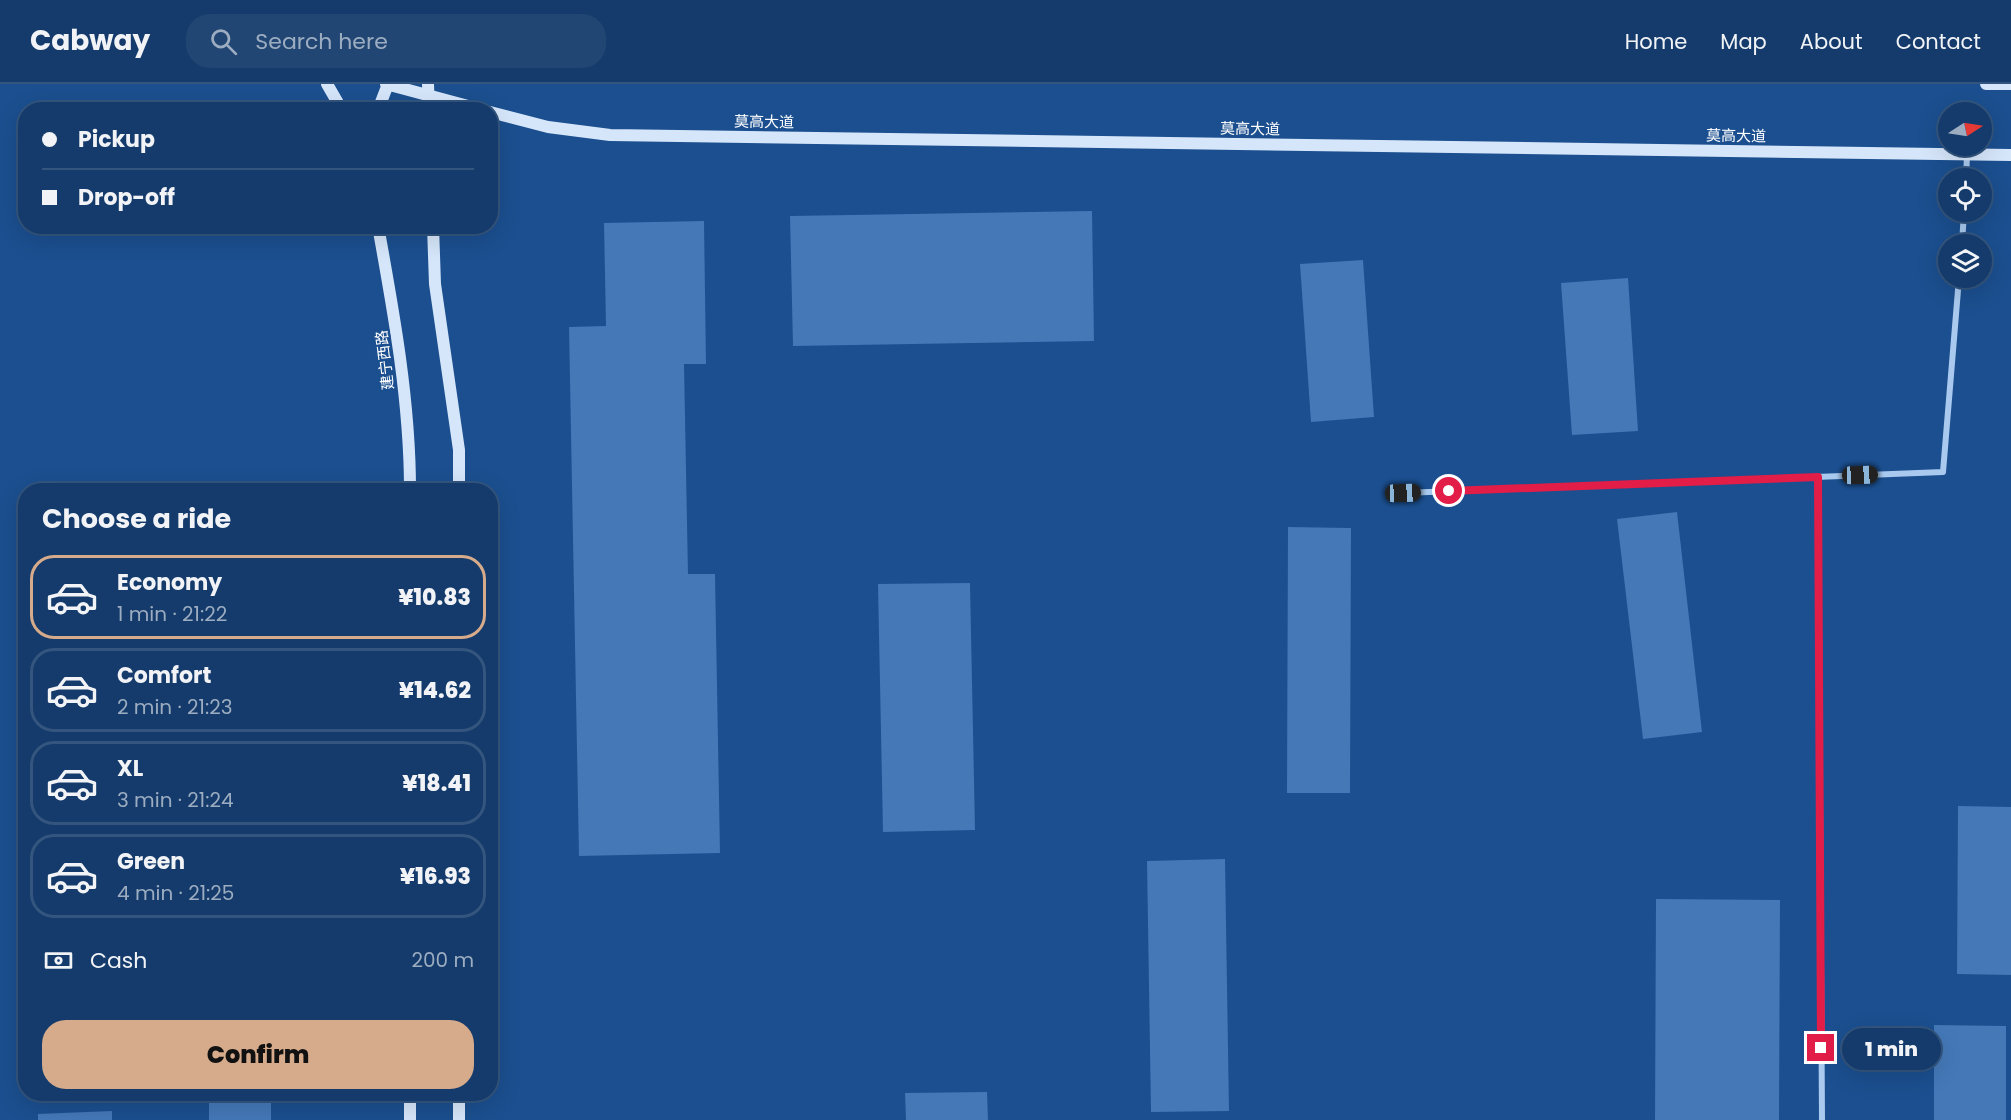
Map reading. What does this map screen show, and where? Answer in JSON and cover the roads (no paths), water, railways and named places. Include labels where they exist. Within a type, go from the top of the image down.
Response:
[{"type":"main road","points":[[327,84],[337,102]]},
{"type":"main road","points":[[381,102],[387,84],[428,89],[462,102]]},
{"type":"main road","points":[[1986,84],[2011,84]]},
{"type":"main road","name":"莫高大道","points":[[498,114],[548,128],[610,135],[1938,155]]},
{"type":"main road","name":"莫高大道","points":[[1992,155],[2011,155]]},
{"type":"main road","name":"建宁西路","points":[[379,234],[396,328],[410,449],[410,483]]},
{"type":"main road","points":[[433,234],[435,284],[459,450],[459,483]]},
{"type":"main road","points":[[410,1101],[410,1120]]},
{"type":"main road","points":[[459,1101],[459,1120]]},
{"type":"street","points":[[1403,493],[1943,472],[1958,288]]},
{"type":"street","points":[[1818,477],[1822,1120]]}]
